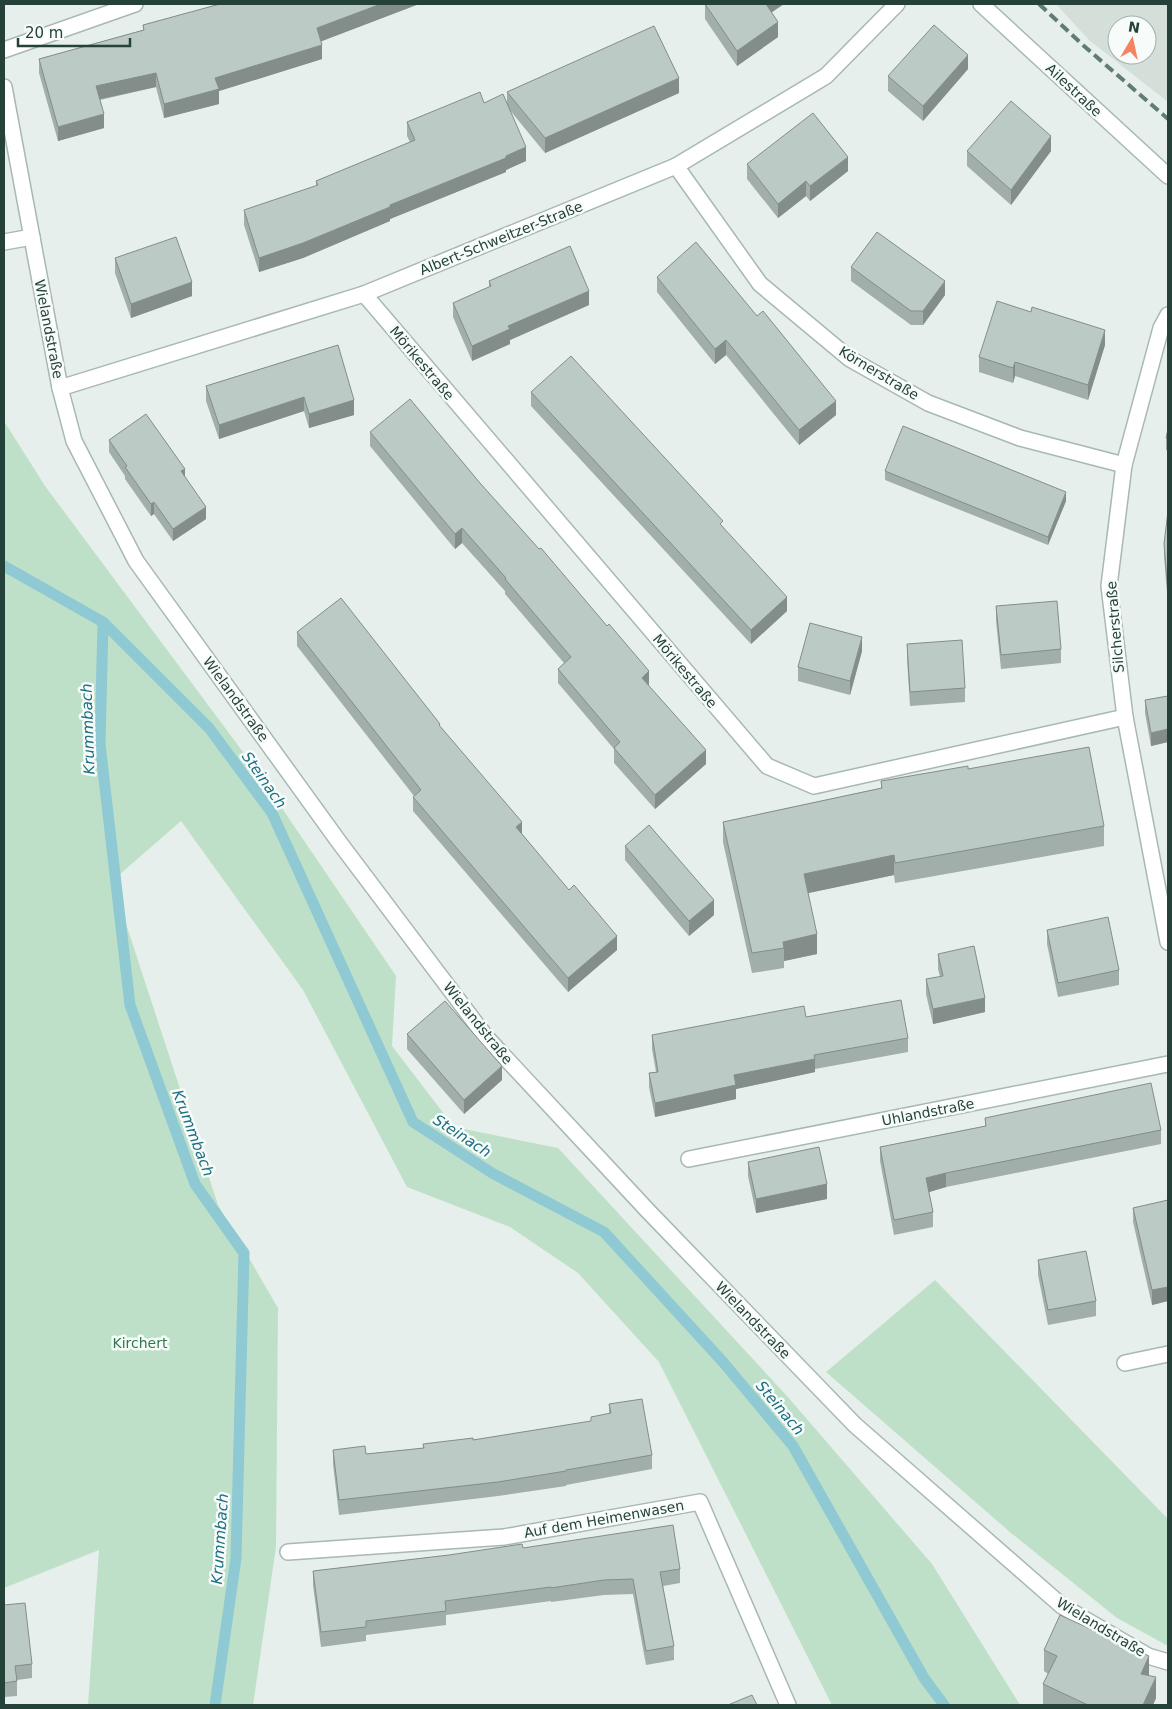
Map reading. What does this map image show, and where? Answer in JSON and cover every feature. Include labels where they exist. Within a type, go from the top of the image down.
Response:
[{"type":"street","points":[[4,50],[135,4]]},
{"type":"street","name":"Albert-Schweitzer-Straße","points":[[60,388],[364,294],[676,166],[826,76],[898,4]]},
{"type":"street","name":"Ailestraße","points":[[980,4],[1168,176]]},
{"type":"street","name":"Wielandstraße","points":[[4,88],[60,388],[74,441],[136,561],[339,842],[486,1037],[648,1212],[855,1425],[1062,1606],[1148,1656],[1168,1662]]},
{"type":"street","name":"Körnerstraße","points":[[676,166],[760,284],[850,359],[928,403],[1020,438],[1124,465]]},
{"type":"street","points":[[4,242],[32,237]]},
{"type":"street","name":"Mörikestraße","points":[[364,294],[767,766],[814,786],[1125,717]]},
{"type":"street","name":"Silcherstraße","points":[[1168,315],[1161,328],[1124,465],[1109,586],[1125,717],[1168,942]]},
{"type":"street","name":"Uhlandstraße","points":[[689,1159],[1168,1064]]},
{"type":"street","points":[[1125,1363],[1168,1354]]},
{"type":"street","name":"Auf dem Heimenwasen","points":[[288,1552],[504,1537],[700,1502],[788,1705]]},
{"type":"shaded area","points":[[1056,4],[1168,4],[1168,102],[1121,65],[1157,65],[1157,15],[1107,15],[1107,54],[1089,40]]},
{"type":"green space","name":"Kirchert","points":[[4,421],[45,486],[252,764],[396,976],[392,1046],[454,1127],[558,1148],[787,1396],[932,1564],[1020,1705],[832,1705],[659,1362],[578,1273],[510,1227],[407,1187],[303,990],[181,821],[112,881],[218,1205],[278,1308],[276,1547],[253,1705],[88,1705],[99,1550],[4,1588]]},
{"type":"green space","points":[[935,1280],[1168,1519],[1168,1646],[1117,1618],[1011,1533],[826,1372]]},
{"type":"building","points":[[220,4],[381,4],[317,28],[322,45],[215,78],[219,89],[164,104],[156,73],[96,86],[104,114],[58,127],[39,59],[144,30],[143,25]]},
{"type":"building","points":[[705,4],[766,4],[778,22],[737,51]]},
{"type":"building","points":[[934,25],[968,55],[923,106],[888,76]]},
{"type":"building","points":[[654,26],[679,78],[545,138],[507,92]]},
{"type":"building","points":[[480,92],[484,103],[503,94],[526,147],[506,156],[506,158],[390,205],[390,207],[303,243],[259,258],[244,210],[318,185],[316,181],[415,140],[407,122]]},
{"type":"building","points":[[1011,101],[1051,136],[1011,190],[967,151]]},
{"type":"building","points":[[813,113],[848,157],[810,186],[806,181],[778,204],[747,164]]},
{"type":"building","points":[[877,232],[945,281],[923,311],[911,311],[851,267]]},
{"type":"building","points":[[176,237],[192,282],[131,304],[115,258]]},
{"type":"building","points":[[696,242],[757,316],[763,311],[836,401],[799,430],[726,340],[715,349],[657,277]]},
{"type":"building","points":[[570,246],[589,291],[508,326],[510,329],[472,346],[453,303],[491,286],[489,281]]},
{"type":"building","points":[[997,301],[1031,312],[1032,307],[1105,330],[1088,385],[1015,362],[1013,368],[979,357]]},
{"type":"building","points":[[338,345],[354,400],[309,414],[304,397],[219,425],[206,386]]},
{"type":"building","points":[[571,356],[723,521],[720,524],[787,597],[751,630],[531,392]]},
{"type":"building","points":[[410,399],[480,483],[539,549],[541,548],[607,626],[609,624],[649,671],[642,678],[706,750],[655,795],[614,748],[620,742],[558,669],[571,657],[462,528],[455,534],[370,432]]},
{"type":"building","points":[[146,414],[185,469],[181,471],[206,507],[173,529],[154,502],[151,504],[109,440]]},
{"type":"building","points":[[903,426],[1066,492],[1048,537],[885,471]]},
{"type":"building","points":[[1168,511],[1168,593],[1164,544]]},
{"type":"building","points":[[341,598],[439,725],[522,822],[516,827],[569,890],[574,885],[617,936],[568,978],[413,797],[421,790],[297,632]]},
{"type":"building","points":[[1057,601],[1061,649],[1001,655],[996,606]]},
{"type":"building","points":[[810,623],[862,637],[850,681],[798,667]]},
{"type":"building","points":[[962,640],[965,688],[910,692],[907,644]]},
{"type":"building","points":[[1168,696],[1168,729],[1151,733],[1145,700]]},
{"type":"building","points":[[1089,747],[1104,826],[895,863],[894,855],[804,874],[817,934],[783,942],[784,948],[752,953],[723,822],[882,788],[881,781],[968,766],[968,769]]},
{"type":"building","points":[[649,825],[714,900],[689,921],[625,846]]},
{"type":"building","points":[[1108,917],[1119,970],[1058,983],[1047,930]]},
{"type":"building","points":[[974,946],[985,998],[933,1009],[926,979],[943,976],[938,954]]},
{"type":"building","points":[[901,1000],[908,1038],[814,1055],[815,1059],[734,1075],[736,1085],[655,1103],[649,1073],[658,1072],[652,1035],[804,1006],[806,1017]]},
{"type":"building","points":[[445,1001],[502,1066],[464,1100],[407,1034]]},
{"type":"building","points":[[1151,1083],[1161,1130],[926,1178],[933,1212],[894,1220],[880,1147],[986,1126],[985,1118]]},
{"type":"building","points":[[819,1147],[827,1184],[756,1199],[748,1162]]},
{"type":"building","points":[[1168,1200],[1168,1287],[1152,1290],[1133,1208]]},
{"type":"building","points":[[1086,1251],[1096,1301],[1048,1310],[1038,1260]]},
{"type":"building","points":[[642,1399],[652,1455],[498,1482],[339,1500],[333,1450],[365,1446],[366,1454],[424,1448],[423,1444],[473,1438],[473,1440],[591,1421],[591,1417],[611,1413],[609,1404]]},
{"type":"building","points":[[673,1525],[680,1569],[660,1572],[674,1646],[646,1651],[633,1579],[604,1580],[445,1601],[446,1611],[366,1621],[366,1627],[321,1632],[313,1571],[449,1555],[522,1544],[523,1548]]},
{"type":"building","points":[[25,1603],[32,1664],[15,1666],[17,1681],[4,1683],[4,1605]]},
{"type":"building","points":[[1060,1615],[1149,1656],[1141,1674],[1156,1677],[1143,1705],[1088,1705],[1043,1684],[1057,1656],[1044,1650]]},
{"type":"building","points":[[752,1695],[757,1705],[728,1705]]},
{"type":"waterway","name":"Steinach","points":[[4,566],[103,622],[209,728],[272,813],[413,1122],[492,1173],[604,1232],[723,1362],[793,1446],[924,1678],[944,1705]]},
{"type":"waterway","name":"Krummbach","points":[[103,622],[100,744],[130,1005],[195,1184],[244,1253],[236,1558],[215,1705]]},
{"type":"railway","points":[[1039,4],[1168,119]]}]
